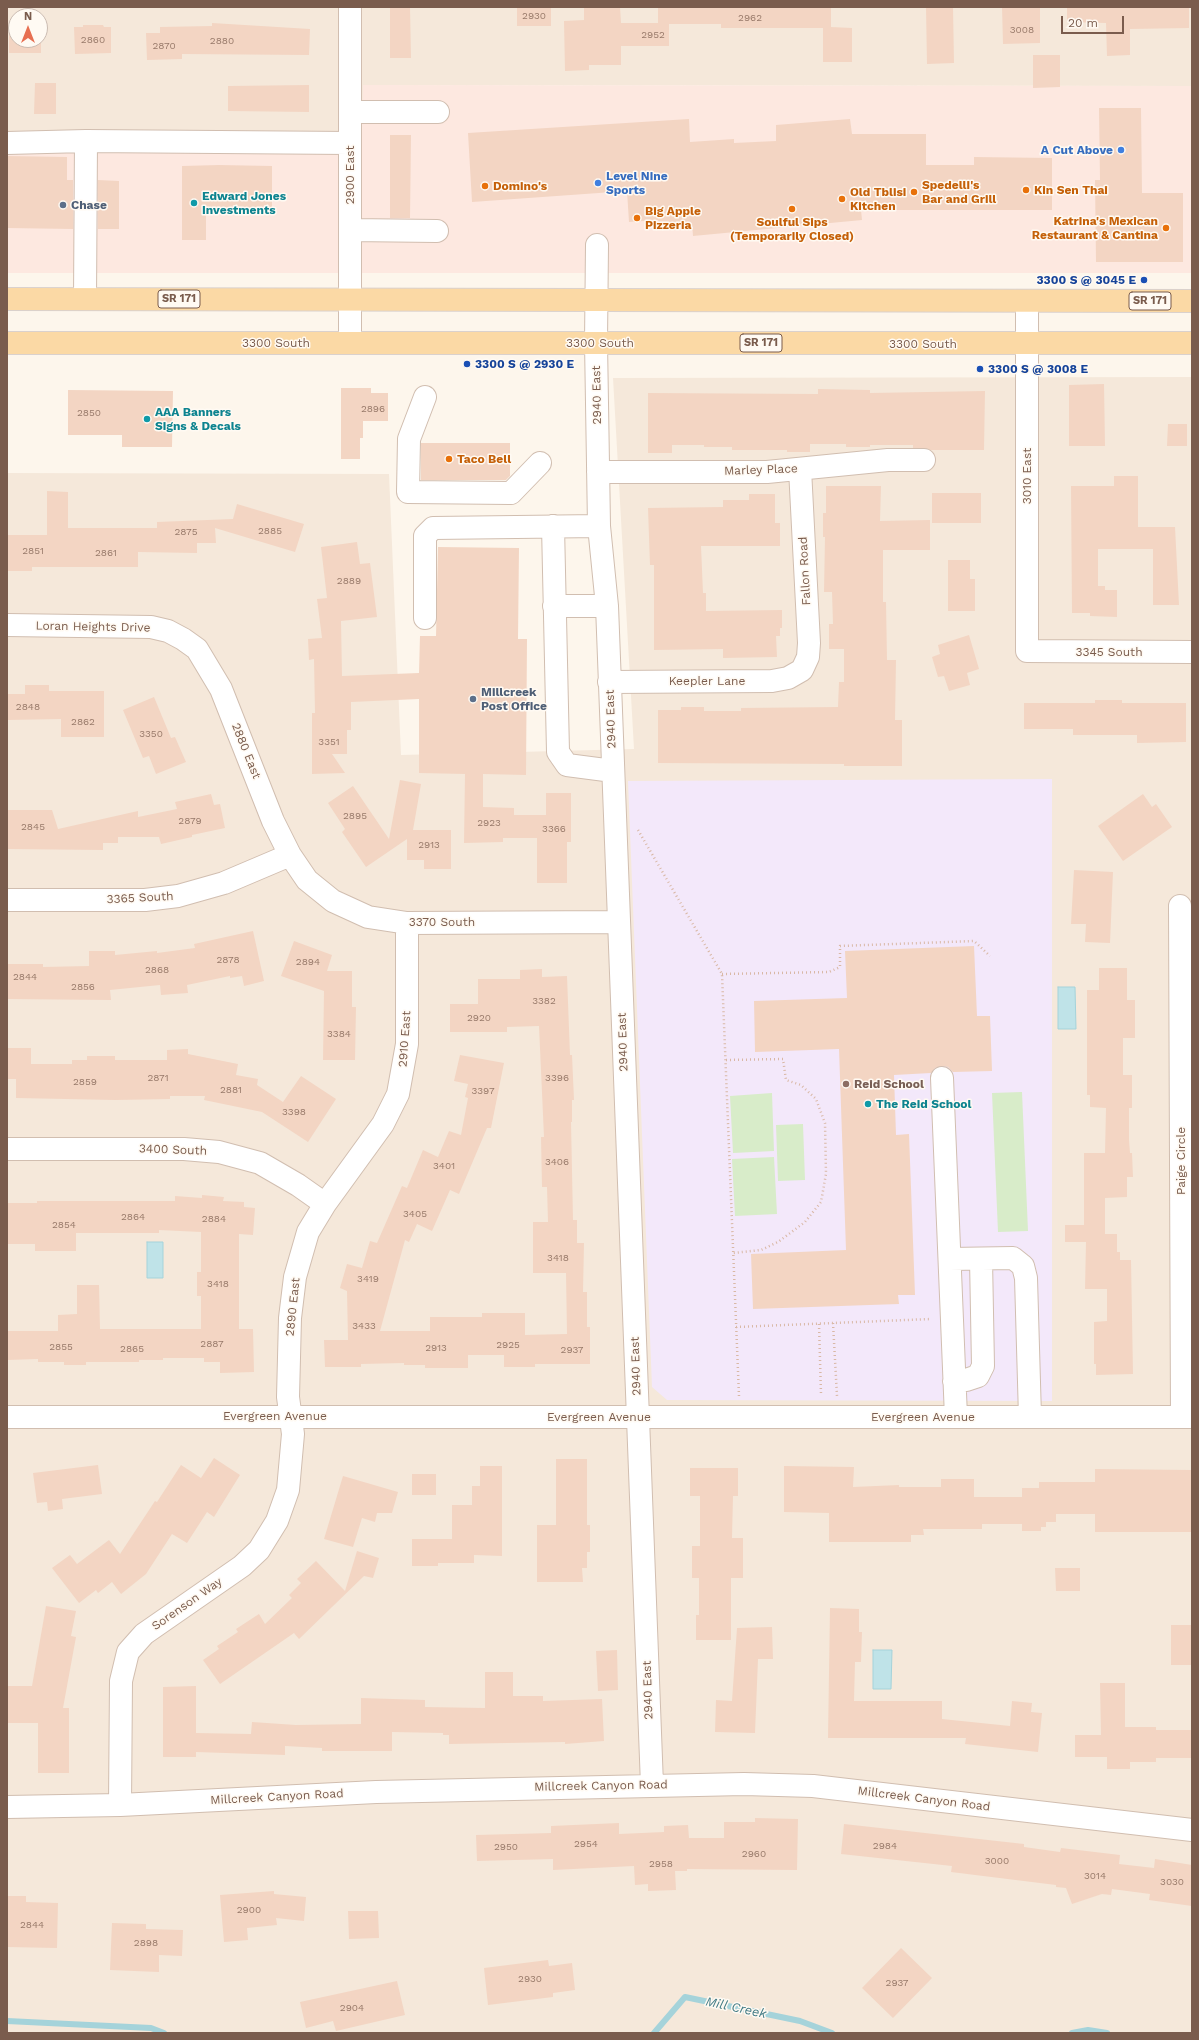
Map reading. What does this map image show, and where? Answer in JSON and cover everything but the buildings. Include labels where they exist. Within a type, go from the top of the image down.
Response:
[{"type":"main road","name":"SR 171","points":[[7,299],[1027,302],[1192,301]]},
{"type":"main road","name":"3300 South","points":[[7,343],[1192,343]]},
{"type":"street","name":"2900 East","points":[[350,7],[350,343]]},
{"type":"street","points":[[350,112],[438,112]]},
{"type":"street","points":[[7,143],[86,141],[350,143]]},
{"type":"street","points":[[85,299],[86,141]]},
{"type":"street","points":[[350,230],[437,231]]},
{"type":"street","name":"2940 East","points":[[597,245],[596,342],[599,526],[607,606],[652,1785]]},
{"type":"street","name":"3010 East","points":[[1027,302],[1027,651]]},
{"type":"street","points":[[425,397],[409,439],[408,492],[511,493],[540,464]]},
{"type":"street","name":"Marley Place","points":[[598,472],[768,472],[888,460],[924,460]]},
{"type":"street","name":"Fallon Road","points":[[800,470],[809,643],[808,657],[802,670]]},
{"type":"street","points":[[553,526],[558,752],[567,765],[613,771]]},
{"type":"street","points":[[425,618],[425,536],[433,528],[599,526]]},
{"type":"street","points":[[554,606],[607,606]]},
{"type":"street","name":"Loran Heights Drive","points":[[7,625],[151,627],[168,631],[197,649]]},
{"type":"street","name":"2880 East","points":[[197,649],[221,689],[273,821],[290,855]]},
{"type":"street","name":"3345 South","points":[[1027,651],[1192,652]]},
{"type":"street","name":"Keepler Lane","points":[[609,682],[772,681],[788,678],[802,670]]},
{"type":"street","name":"3365 South","points":[[7,900],[145,900],[178,896],[224,883],[290,855]]},
{"type":"street","name":"3370 South","points":[[290,855],[307,880],[333,901],[368,917],[407,923],[619,922]]},
{"type":"street","name":"Paige Circle","points":[[1180,906],[1187,1417]]},
{"type":"street","name":"2910 East","points":[[325,1204],[383,1124],[398,1094],[407,1044],[407,923]]},
{"type":"street","points":[[942,1078],[956,1417]]},
{"type":"street","name":"3400 South","points":[[7,1149],[184,1149],[219,1152],[260,1163],[298,1185],[325,1204]]},
{"type":"street","name":"2890 East","points":[[290,1416],[288,1397],[290,1318],[295,1277],[308,1232],[325,1204]]},
{"type":"street","points":[[954,1382],[978,1376],[984,1366],[981,1258]]},
{"type":"street","points":[[950,1259],[1013,1258],[1023,1266],[1026,1278],[1030,1417]]},
{"type":"street","name":"Evergreen Avenue","points":[[7,1418],[290,1416],[1187,1417]]},
{"type":"street","name":"Sorenson Way","points":[[120,1805],[121,1681],[128,1652],[144,1634],[242,1566],[259,1550],[277,1520],[288,1490],[293,1434],[290,1416]]},
{"type":"street","name":"Millcreek Canyon Road","points":[[7,1807],[120,1805],[369,1793],[652,1785],[744,1784],[813,1786],[1192,1830]]},
{"type":"path","points":[[614,813],[628,814],[722,974],[739,1417]]},
{"type":"path","points":[[722,974],[829,972],[840,967],[840,946],[974,941],[990,956]]},
{"type":"path","points":[[726,1060],[783,1059],[786,1080],[801,1085],[816,1099],[825,1123],[826,1174],[822,1202],[805,1222],[778,1242],[761,1250],[733,1253]]},
{"type":"path","points":[[736,1327],[952,1319]]},
{"type":"path","points":[[833,1323],[838,1417]]},
{"type":"path","points":[[819,1324],[821,1394]]},
{"type":"shaded area","points":[[7,7],[1192,7],[1192,86],[364,85],[362,134],[7,136]]},
{"type":"shaded area","points":[[363,85],[1192,86],[1192,273],[7,273],[7,136],[362,134]]},
{"type":"shaded area","points":[[1192,377],[1192,2033],[7,2033],[7,473],[389,474],[401,755],[634,749],[613,378]]},
{"type":"shaded area","name":"Reid School","points":[[1052,779],[1052,1401],[667,1400],[652,1387],[628,781]]},
{"type":"green space","points":[[1022,1092],[1028,1231],[998,1232],[992,1093]]},
{"type":"green space","points":[[772,1093],[774,1151],[733,1153],[730,1096]]},
{"type":"green space","points":[[803,1124],[805,1180],[778,1181],[776,1125]]},
{"type":"green space","points":[[774,1157],[777,1214],[735,1216],[732,1159]]},
{"type":"water","points":[[1058,987],[1075,987],[1076,1029],[1058,1029]]},
{"type":"water","points":[[147,1242],[163,1242],[163,1278],[147,1278]]},
{"type":"water","points":[[873,1650],[892,1650],[891,1689],[873,1689]]},
{"type":"waterway","name":"Mill Creek","points":[[654,2033],[685,1997],[800,2021],[832,2033]]},
{"type":"waterway","name":"Mill Creek","points":[[7,2021],[151,2028],[164,2033]]},
{"type":"waterway","name":"Mill Creek","points":[[1072,2033],[1088,2030],[1107,2033]]},
{"type":"place","name":"A Cut Above","points":[[1121,150]]},
{"type":"place","name":"Level Nine Sports","points":[[598,183]]},
{"type":"place","name":"Domino's","points":[[485,186]]},
{"type":"place","name":"Kin Sen Thai","points":[[1026,190]]},
{"type":"place","name":"Spedelli's Bar and Grill","points":[[914,192]]},
{"type":"place","name":"Old Tblisi Kitchen","points":[[842,199]]},
{"type":"place","name":"Edward Jones Investments","points":[[194,203]]},
{"type":"place","name":"Chase","points":[[63,205]]},
{"type":"place","name":"Soulful Sips (Temporarily Closed)","points":[[792,209]]},
{"type":"place","name":"Big Apple Pizzeria","points":[[637,218]]},
{"type":"place","name":"Katrina's Mexican Restaurant & Cantina","points":[[1166,228]]},
{"type":"place","name":"3300 S @ 3045 E","points":[[1144,280]]},
{"type":"place","name":"3300 S @ 2930 E","points":[[467,364]]},
{"type":"place","name":"3300 S @ 3008 E","points":[[980,369]]},
{"type":"place","name":"AAA Banners Signs & Decals","points":[[147,419]]},
{"type":"place","name":"Taco Bell","points":[[449,459]]},
{"type":"place","name":"Millcreek Post Office","points":[[473,699]]},
{"type":"place","name":"Reid School","points":[[846,1084]]},
{"type":"place","name":"The Reid School","points":[[868,1104]]}]
